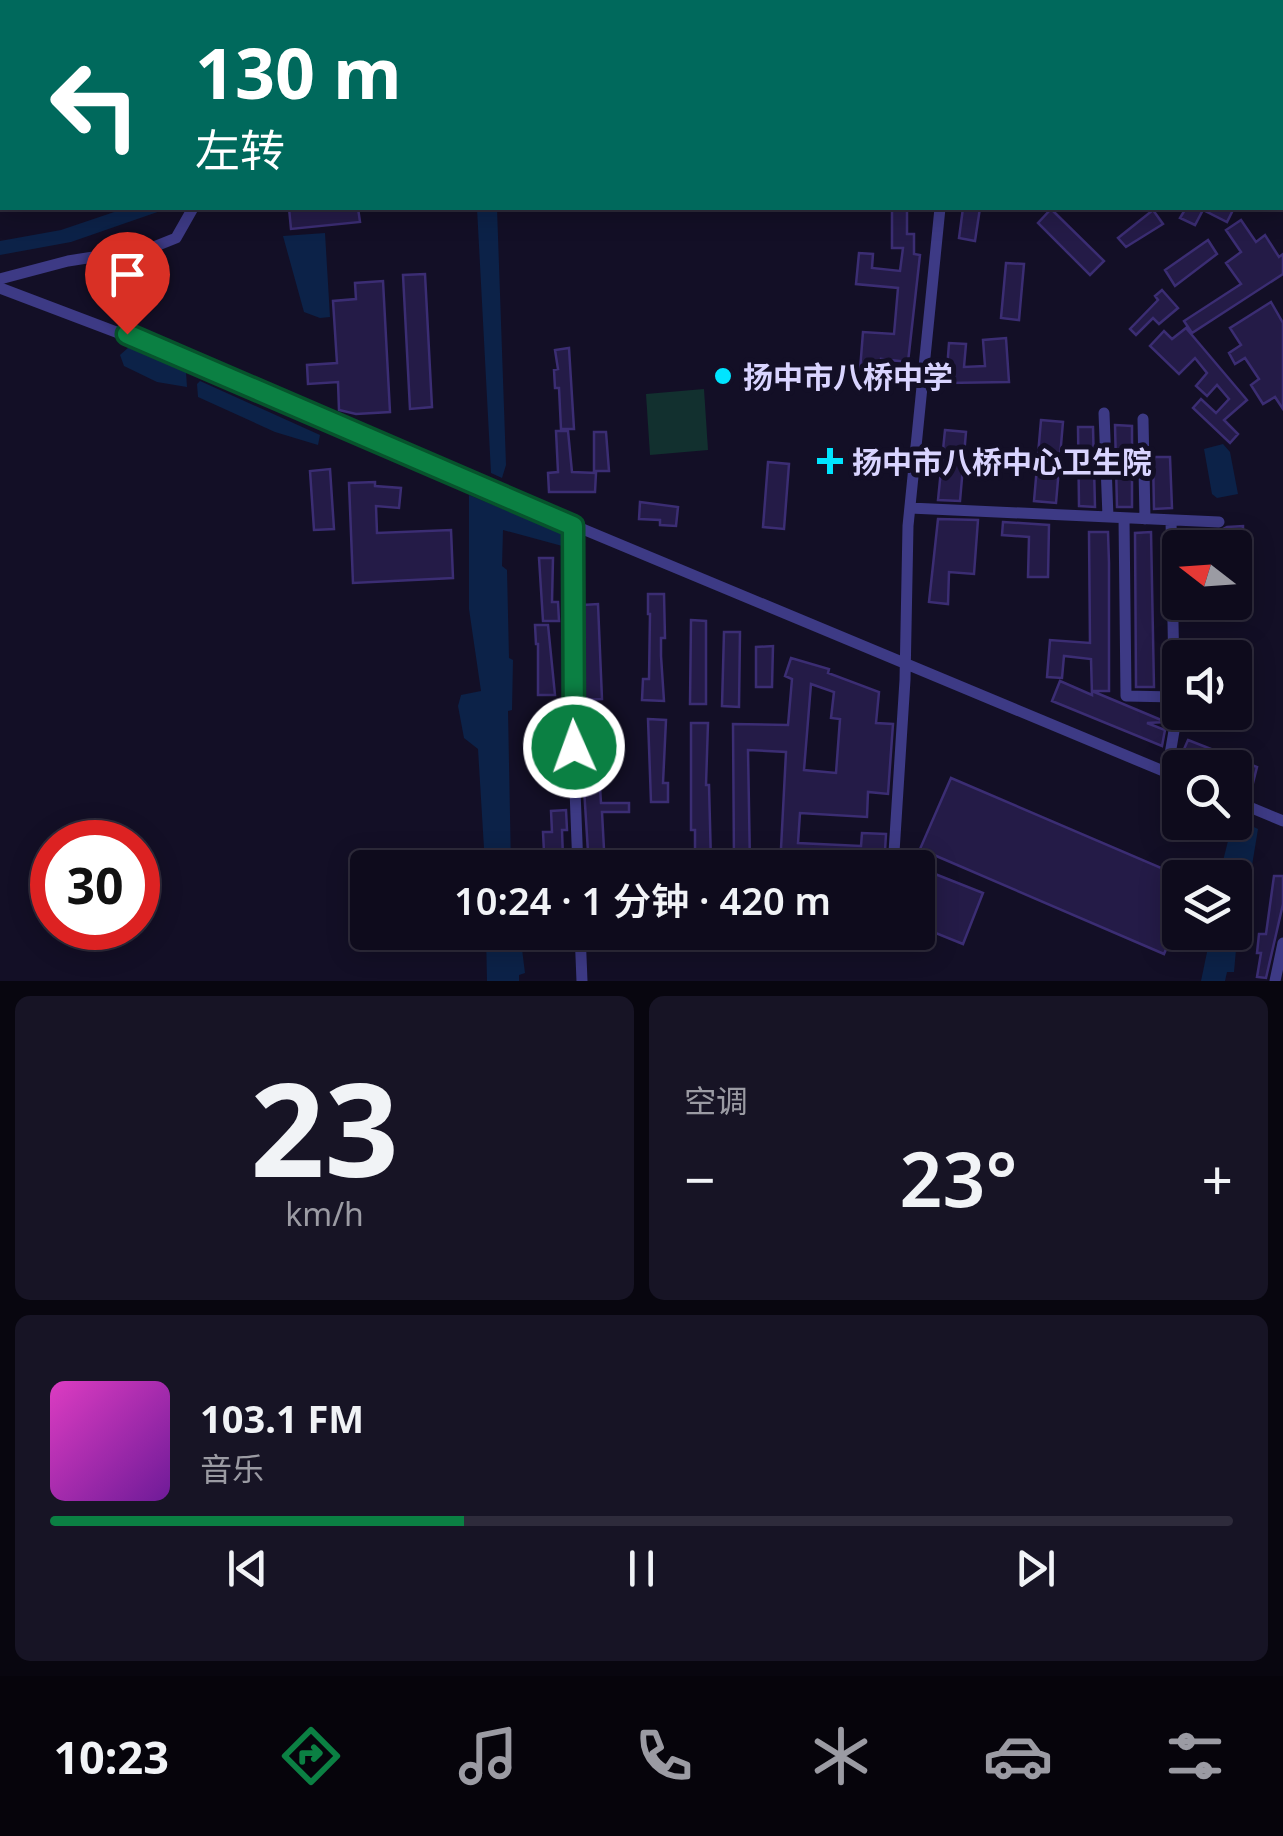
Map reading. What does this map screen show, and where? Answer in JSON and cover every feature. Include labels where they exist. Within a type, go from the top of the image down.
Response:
[{"type":"street","points":[[0,279],[68,261],[151,248],[176,238],[192,210]]},
{"type":"street","points":[[894,850],[910,508],[940,210]]},
{"type":"street","points":[[0,288],[204,365],[573,526],[1162,770]]},
{"type":"street","points":[[1104,413],[1108,517]]},
{"type":"street","points":[[1144,420],[1145,519]]},
{"type":"street","points":[[910,508],[1219,522]]},
{"type":"street","points":[[1124,518],[1126,696],[1162,697]]},
{"type":"street","points":[[1171,520],[1173,640]]},
{"type":"street","points":[[573,526],[572,712],[577,850]]},
{"type":"street","points":[[1252,808],[1283,821]]},
{"type":"street","points":[[1275,981],[1283,943]]},
{"type":"street","points":[[581,950],[582,981]]},
{"type":"green space","points":[[704,389],[708,450],[650,455],[646,394]]},
{"type":"water","points":[[120,210],[163,210],[71,242],[0,255],[0,241],[61,230]]},
{"type":"water","points":[[477,210],[497,210],[506,465],[502,478],[491,473]]},
{"type":"water","points":[[325,233],[330,317],[320,318],[304,312],[283,236]]},
{"type":"water","points":[[129,347],[186,372],[187,387],[157,382],[124,366],[120,355]]},
{"type":"water","points":[[200,381],[320,435],[318,445],[275,432],[198,397]]},
{"type":"water","points":[[1223,444],[1230,452],[1238,494],[1217,498],[1212,494],[1204,449]]},
{"type":"water","points":[[469,495],[567,535],[566,547],[503,530],[509,658],[513,660],[512,710],[508,711],[511,850],[484,848],[478,749],[464,738],[458,706],[461,695],[481,691],[469,609]]},
{"type":"water","points":[[1252,826],[1258,829],[1252,865],[1252,860],[1223,860],[1228,840],[1252,840]]},
{"type":"water","points":[[486,950],[522,950],[525,973],[519,975],[519,981],[487,981]]},
{"type":"water","points":[[1207,950],[1236,950],[1234,972],[1227,972],[1225,981],[1201,981]]},
{"type":"building","points":[[289,210],[358,210],[360,222],[291,229]]},
{"type":"building","points":[[892,210],[907,210],[907,234],[914,234],[914,254],[920,255],[908,362],[881,359],[880,371],[860,370],[863,332],[894,334],[898,288],[856,284],[859,253],[873,254],[872,268],[900,271],[903,248],[892,248]]},
{"type":"building","points":[[963,210],[980,210],[975,241],[959,238]]},
{"type":"building","points":[[1052,210],[1104,261],[1090,275],[1038,223]]},
{"type":"building","points":[[1153,210],[1163,224],[1126,247],[1118,238]]},
{"type":"building","points":[[1185,210],[1203,210],[1195,225],[1180,218]]},
{"type":"building","points":[[1203,210],[1233,210],[1227,222]]},
{"type":"building","points":[[1241,220],[1256,242],[1265,235],[1279,257],[1283,254],[1283,274],[1192,333],[1184,321],[1241,284],[1226,263],[1241,252],[1226,230]]},
{"type":"building","points":[[1208,240],[1217,254],[1175,286],[1165,270]]},
{"type":"building","points":[[1006,263],[1024,264],[1019,320],[1001,318]]},
{"type":"building","points":[[425,274],[432,407],[410,409],[403,275]]},
{"type":"building","points":[[383,281],[390,412],[356,414],[339,410],[338,382],[308,384],[307,365],[337,363],[333,301],[356,299],[355,283]]},
{"type":"building","points":[[1162,290],[1178,308],[1159,324],[1153,318],[1136,335],[1130,329],[1158,300],[1155,296]]},
{"type":"building","points":[[1271,302],[1283,323],[1283,409],[1275,397],[1263,404],[1251,385],[1259,379],[1245,358],[1235,364],[1229,353],[1241,345],[1230,328]]},
{"type":"building","points":[[1186,328],[1247,400],[1224,420],[1238,434],[1230,443],[1193,408],[1201,399],[1216,413],[1229,399],[1217,385],[1207,396],[1196,386],[1207,373],[1195,358],[1179,374],[1150,346],[1164,331],[1172,339]]},
{"type":"building","points":[[1006,338],[1009,382],[946,383],[949,343],[966,344],[964,367],[985,366],[983,340]]},
{"type":"building","points":[[569,348],[574,429],[561,429],[555,350]]},
{"type":"building","points":[[1041,420],[1063,422],[1056,503],[1034,501]]},
{"type":"building","points":[[1115,425],[1132,426],[1132,507],[1117,507]]},
{"type":"building","points":[[1078,427],[1093,427],[1095,507],[1079,506]]},
{"type":"building","points":[[945,430],[966,432],[960,501],[938,500]]},
{"type":"building","points":[[556,431],[568,431],[572,472],[596,473],[595,492],[549,492],[548,473],[558,472]]},
{"type":"building","points":[[594,432],[606,432],[609,471],[594,471]]},
{"type":"building","points":[[1153,457],[1170,457],[1172,508],[1154,509]]},
{"type":"building","points":[[768,462],[789,464],[784,529],[763,527]]},
{"type":"building","points":[[330,469],[334,529],[314,530],[310,471]]},
{"type":"building","points":[[375,482],[375,486],[401,488],[399,508],[376,506],[377,533],[451,530],[453,578],[353,583],[349,483]]},
{"type":"building","points":[[640,502],[678,507],[676,526],[639,519]]},
{"type":"building","points":[[938,519],[978,520],[974,574],[949,572],[948,604],[929,602]]},
{"type":"building","points":[[1003,522],[1049,525],[1048,577],[1028,577],[1029,537],[1002,535]]},
{"type":"building","points":[[1243,526],[1243,530],[1221,530]]},
{"type":"building","points":[[1089,532],[1108,532],[1109,691],[1092,691],[1162,720],[1147,723],[1165,730],[1162,746],[1052,701],[1060,681],[1092,695],[1091,659],[1064,656],[1062,678],[1047,677],[1050,640],[1090,643]]},
{"type":"building","points":[[1151,532],[1154,687],[1136,687],[1135,533]]},
{"type":"building","points":[[539,558],[553,558],[552,602],[558,602],[559,621],[543,621]]},
{"type":"building","points":[[648,594],[664,594],[664,701],[642,700],[643,679],[649,679]]},
{"type":"building","points":[[598,604],[602,699],[581,700],[583,605]]},
{"type":"building","points":[[691,620],[706,621],[706,704],[690,704]]},
{"type":"building","points":[[535,625],[548,625],[555,695],[538,695]]},
{"type":"building","points":[[724,632],[740,632],[739,707],[722,706]]},
{"type":"building","points":[[773,646],[772,687],[756,687],[756,647]]},
{"type":"building","points":[[791,658],[829,669],[828,673],[879,692],[876,723],[893,724],[888,794],[868,792],[867,817],[800,813],[798,843],[861,846],[862,833],[886,834],[885,850],[781,850],[786,752],[748,750],[750,850],[734,850],[733,724],[788,725],[792,679],[785,676]],"holes":[[[811,684],[834,692],[831,718],[840,719],[836,773],[804,770]]]},
{"type":"building","points":[[538,718],[554,718],[554,767],[538,768]]},
{"type":"building","points":[[582,719],[597,719],[602,768],[584,769]]},
{"type":"building","points":[[648,719],[666,720],[663,783],[668,783],[668,802],[651,802]]},
{"type":"building","points":[[691,723],[708,723],[706,785],[711,850],[695,850],[695,830],[691,830]]},
{"type":"building","points":[[1188,740],[1214,750],[1184,750]]},
{"type":"building","points":[[951,778],[1162,868],[1162,950],[1166,950],[1164,954],[935,855],[935,850],[920,849]]},
{"type":"building","points":[[600,787],[601,803],[629,803],[629,812],[602,812],[604,850],[588,850],[584,788]]},
{"type":"building","points":[[566,810],[563,850],[544,850],[543,832],[552,832],[551,811]]},
{"type":"building","points":[[935,874],[983,893],[963,944],[935,933]]},
{"type":"building","points":[[1274,876],[1283,876],[1283,904],[1266,978],[1257,977],[1259,934],[1266,934]]},
{"type":"place","name":"扬中市八桥中学","points":[[723,376]]},
{"type":"place","name":"扬中市八桥中心卫生院","points":[[830,461]]},
{"type":"route","points":[[127,334],[573,526],[574,747]]}]
